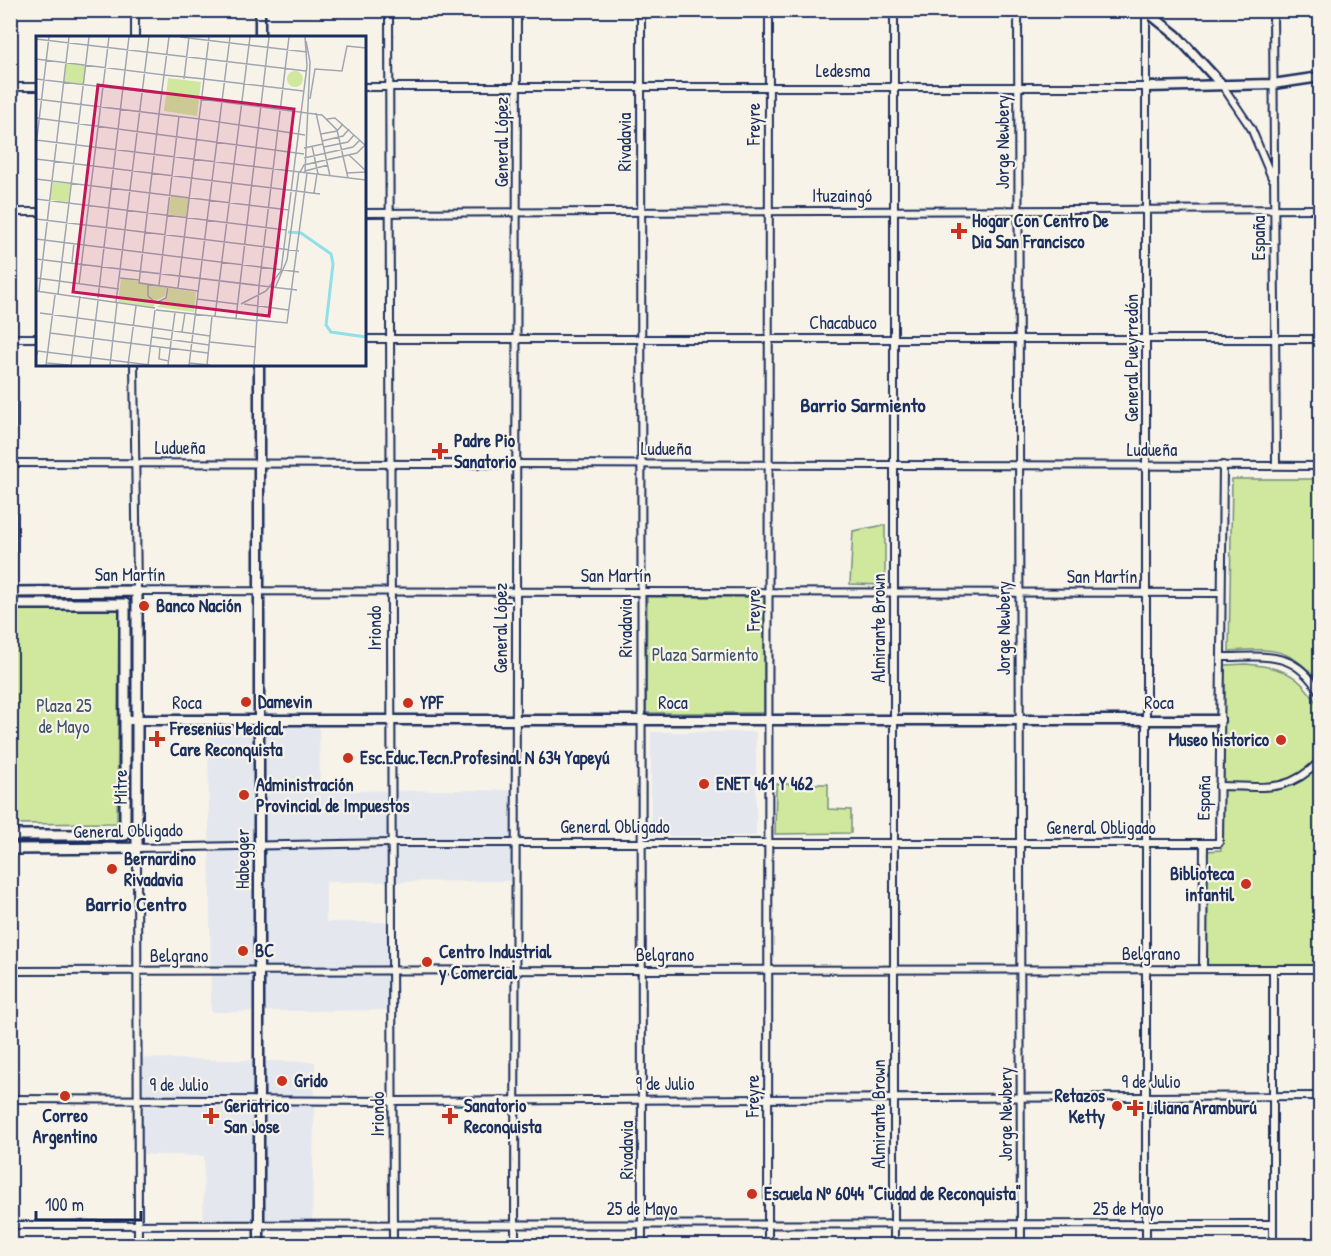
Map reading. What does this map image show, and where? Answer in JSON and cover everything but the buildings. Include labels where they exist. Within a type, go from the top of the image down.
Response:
[{"type":"main road","name":"San Martín","points":[[11,592],[137,591]]},
{"type":"main road","name":"Mitre","points":[[137,591],[137,848]]},
{"type":"main road","name":"San Martín","points":[[11,604],[125,604]]},
{"type":"main road","name":"Mitre","points":[[10,835],[125,835],[125,604]]},
{"type":"main road","name":"General Obligado","points":[[10,849],[137,848]]},
{"type":"street","points":[[135,10],[135,36]]},
{"type":"street","points":[[260,10],[260,36]]},
{"type":"street","name":"Iriondo","points":[[389,10],[393,1245]]},
{"type":"street","name":"General López","points":[[515,1245],[517,10]]},
{"type":"street","name":"Rivadavia","points":[[640,10],[642,1245]]},
{"type":"street","name":"Freyre","points":[[768,1245],[769,10]]},
{"type":"street","name":"Almirante Brown","points":[[894,10],[894,1245]]},
{"type":"street","name":"Jorge Newbery","points":[[1018,10],[1021,1245]]},
{"type":"street","name":"España","points":[[1273,10],[1276,465]]},
{"type":"street","points":[[1146,11],[1176,35],[1222,85],[1251,128],[1274,184]]},
{"type":"street","name":"General Pueyrredón","points":[[1146,11],[1148,338],[1146,1245]]},
{"type":"street","points":[[10,62],[11,604]]},
{"type":"street","name":"Ledesma","points":[[366,87],[1146,87],[1273,84],[1320,77]]},
{"type":"street","points":[[11,87],[36,87]]},
{"type":"street","name":"Ituzaingó","points":[[366,213],[1320,209]]},
{"type":"street","points":[[11,212],[36,212]]},
{"type":"street","points":[[11,338],[36,338]]},
{"type":"street","name":"Chacabuco","points":[[366,339],[1320,339]]},
{"type":"street","name":"Mitre","points":[[134,366],[137,591]]},
{"type":"street","name":"Habegger","points":[[259,1245],[260,366]]},
{"type":"street","name":"Ludueña","points":[[11,463],[1320,466]]},
{"type":"street","name":"España","points":[[1219,843],[1223,465]]},
{"type":"street","name":"San Martín","points":[[137,591],[1221,593]]},
{"type":"street","points":[[1221,657],[1284,658],[1299,666],[1312,678],[1320,693]]},
{"type":"street","name":"Roca","points":[[125,720],[1220,720]]},
{"type":"street","points":[[1219,786],[1284,785],[1305,776],[1320,761]]},
{"type":"street","name":"General Obligado","points":[[137,848],[392,843],[1219,843]]},
{"type":"street","name":"España","points":[[1203,969],[1204,844]]},
{"type":"street","name":"Mitre","points":[[137,848],[138,1245]]},
{"type":"street","points":[[1273,969],[1273,1245]]},
{"type":"street","name":"Belgrano","points":[[10,971],[1320,969]]},
{"type":"street","name":"9 de Julio","points":[[10,1099],[393,1101],[1320,1096]]},
{"type":"street","name":"25 de Mayo","points":[[10,1225],[1273,1224]]},
{"type":"shaded area","points":[[319,721],[320,791],[518,790],[519,881],[326,882],[326,922],[391,922],[392,1010],[211,1012],[208,722]]},
{"type":"shaded area","name":"ENET 461 Y 462","points":[[651,732],[756,732],[756,836],[651,836]]},
{"type":"shaded area","points":[[137,1058],[315,1062],[312,1227],[203,1225],[204,1156],[135,1154]]},
{"type":"green space","points":[[1232,479],[1320,479],[1320,683],[1299,662],[1280,652],[1229,651]]},
{"type":"green space","points":[[885,525],[885,585],[850,584],[853,531]]},
{"type":"green space","name":"Plaza Sarmiento","points":[[647,597],[764,597],[764,713],[646,713]]},
{"type":"green space","name":"Plaza 25 de Mayo","points":[[11,610],[119,610],[117,823],[11,824]]},
{"type":"green space","points":[[1246,664],[1271,668],[1290,675],[1306,688],[1320,709],[1320,966],[1206,965],[1207,851],[1221,850],[1225,665]]},
{"type":"green space","points":[[776,784],[828,784],[828,809],[851,810],[851,833],[775,834]]},
{"type":"place","name":"Hogar Con Centro De Dia San Francisco","points":[[959,231]]},
{"type":"place","name":"Padre Pio Sanatorio","points":[[440,451]]},
{"type":"place","name":"Banco Nación","points":[[144,606]]},
{"type":"place","name":"Damevin","points":[[246,702]]},
{"type":"place","name":"YPF","points":[[408,703]]},
{"type":"place","name":"Fresenius Medical Care Reconquista","points":[[157,739]]},
{"type":"place","name":"Museo historico","points":[[1281,740]]},
{"type":"place","name":"Esc.Educ.Tecn.Profesinal N 634 Yapeyú","points":[[348,758]]},
{"type":"place","name":"ENET 461 Y 462","points":[[704,784]]},
{"type":"place","name":"Administración Provincial de Impuestos","points":[[244,795]]},
{"type":"place","name":"Bernardino Rivadavia","points":[[112,869]]},
{"type":"place","name":"Biblioteca infantil","points":[[1246,884]]},
{"type":"place","name":"BC","points":[[243,951]]},
{"type":"place","name":"Centro Industrial y Comercial","points":[[427,962]]},
{"type":"place","name":"Grido","points":[[282,1081]]},
{"type":"place","name":"Correo Argentino","points":[[65,1096]]},
{"type":"place","name":"Retazos Ketty","points":[[1117,1106]]},
{"type":"place","name":"Liliana Aramburú","points":[[1135,1108]]},
{"type":"place","name":"Geriatrico San Jose","points":[[211,1116]]},
{"type":"place","name":"Sanatorio Reconquista","points":[[450,1116]]},
{"type":"place","name":"Escuela Nº 6044 \"Ciudad de Reconquista\"","points":[[752,1194]]},
{"type":"district","name":"Barrio Sarmiento","points":[[863,405]]},
{"type":"district","name":"Barrio Centro","points":[[136,904]]}]
